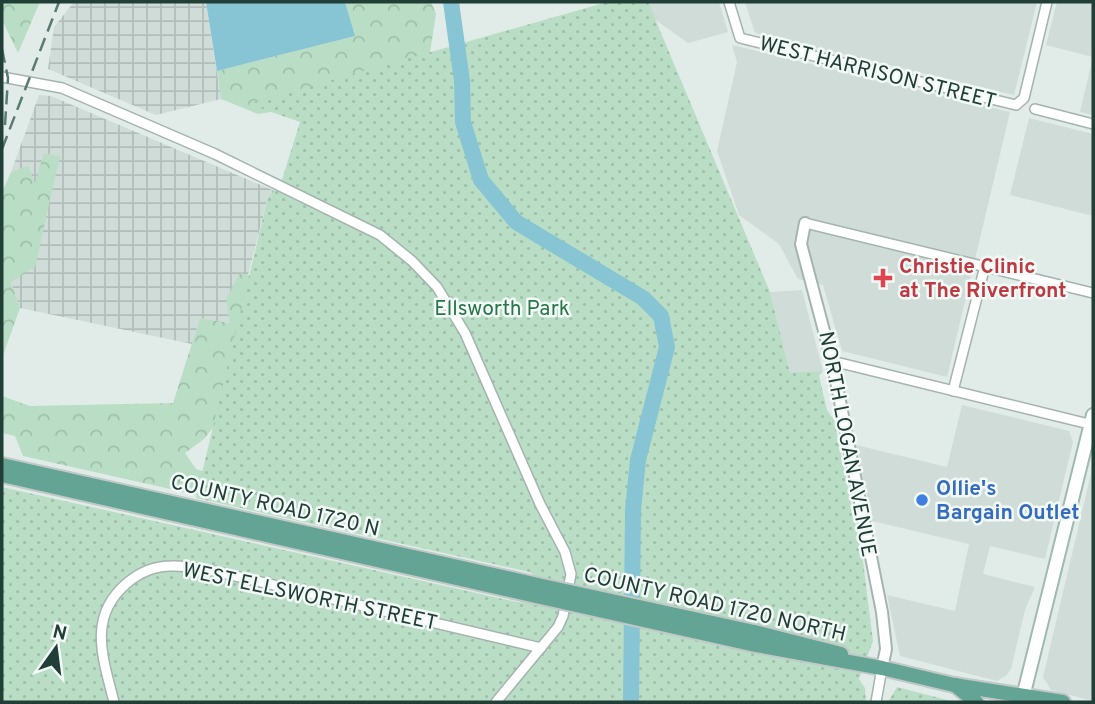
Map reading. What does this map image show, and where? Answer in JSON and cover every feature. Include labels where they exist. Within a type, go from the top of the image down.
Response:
[{"type":"main road","points":[[1025,701],[1093,422]]},
{"type":"main road","name":"COUNTY ROAD 1720 N","points":[[2,465],[537,591]]},
{"type":"main road","name":"COUNTY ROAD 1720 N","points":[[2,475],[537,591]]},
{"type":"main road","name":"COUNTY ROAD 1720 NORTH","points":[[537,591],[1025,701],[1063,702]]},
{"type":"main road","points":[[954,685],[976,702]]},
{"type":"street","name":"WEST HARRISON STREET","points":[[729,2],[740,38],[1016,105],[1024,98],[1047,2]]},
{"type":"street","points":[[2,77],[62,88],[215,154],[380,235],[437,287],[465,333],[540,503],[565,552],[571,574],[563,616],[541,648],[496,702]]},
{"type":"street","points":[[1035,109],[1093,124]]},
{"type":"street","points":[[805,223],[1093,293]]},
{"type":"street","name":"NORTH LOGAN AVENUE","points":[[805,223],[801,244],[832,361],[881,612],[886,649],[882,668]]},
{"type":"street","points":[[953,391],[985,265]]},
{"type":"street","points":[[832,361],[1093,422]]},
{"type":"street","name":"WEST ELLSWORTH STREET","points":[[114,702],[103,658],[101,632],[104,610],[113,595],[140,573],[170,565],[214,571],[541,648]]},
{"type":"street","points":[[876,702],[882,668]]},
{"type":"shaded area","points":[[74,2],[206,2],[221,99],[156,115],[48,69],[54,27]]},
{"type":"shaded area","points":[[645,2],[719,2],[728,32],[688,43],[650,16]]},
{"type":"shaded area","points":[[745,2],[1037,2],[1014,95],[755,33]]},
{"type":"shaded area","points":[[1057,2],[1093,2],[1093,57],[1046,45]]},
{"type":"shaded area","points":[[732,45],[1010,112],[947,377],[842,351],[823,285],[798,279],[779,244],[739,215],[717,151],[737,62]]},
{"type":"shaded area","points":[[1093,57],[1093,115],[1080,112]]},
{"type":"shaded area","points":[[39,95],[51,96],[275,191],[268,197],[248,275],[240,274],[231,323],[200,318],[192,344],[20,308],[11,282],[35,184],[11,172]]},
{"type":"shaded area","points":[[1029,118],[1093,134],[1093,216],[1010,195]]},
{"type":"shaded area","points":[[802,290],[823,371],[790,374],[770,292]]},
{"type":"shaded area","points":[[962,405],[1069,431],[1073,442],[1045,559],[990,546],[983,574],[1035,587],[1025,610],[1011,669],[997,681],[900,656],[887,595],[955,611],[969,544],[872,521],[856,445],[947,467]]},
{"type":"shaded area","points":[[1093,465],[1093,701],[1051,690],[1043,677]]},
{"type":"green space","points":[[2,2],[40,2],[18,53],[2,20]]},
{"type":"green space","points":[[345,2],[431,2],[436,14],[427,72],[329,102],[258,114],[221,99],[217,71],[354,36]]},
{"type":"green space","name":"Ellsworth Park","points":[[607,2],[648,2],[770,292],[790,373],[823,371],[819,376],[827,410],[834,420],[863,561],[873,641],[859,679],[865,688],[866,702],[2,702],[2,487],[517,602],[535,603],[540,578],[529,572],[196,498],[268,197],[280,186],[300,122],[248,104]]},
{"type":"green space","points":[[44,153],[60,156],[35,267],[11,282],[20,308],[2,358],[2,192],[11,172],[28,166],[35,183]]},
{"type":"green space","points":[[240,273],[264,279],[229,407],[204,439],[185,453],[196,469],[262,489],[259,509],[23,456],[15,436],[2,433],[2,396],[30,406],[173,403],[200,318],[230,323],[226,299]]},
{"type":"green space","points":[[897,687],[955,702],[888,702]]},
{"type":"water","points":[[206,2],[345,2],[355,36],[217,71]]},
{"type":"waterway","points":[[451,2],[462,81],[463,122],[481,180],[516,222],[643,298],[661,316],[667,347],[638,460],[633,510],[631,702]]},
{"type":"railway","points":[[2,149],[59,2]]},
{"type":"railway","points":[[2,49],[8,78],[5,125]]},
{"type":"place","name":"Christie Clinic at The Riverfront","points":[[883,278]]},
{"type":"place","name":"Ollie's Bargain Outlet","points":[[922,500]]}]
